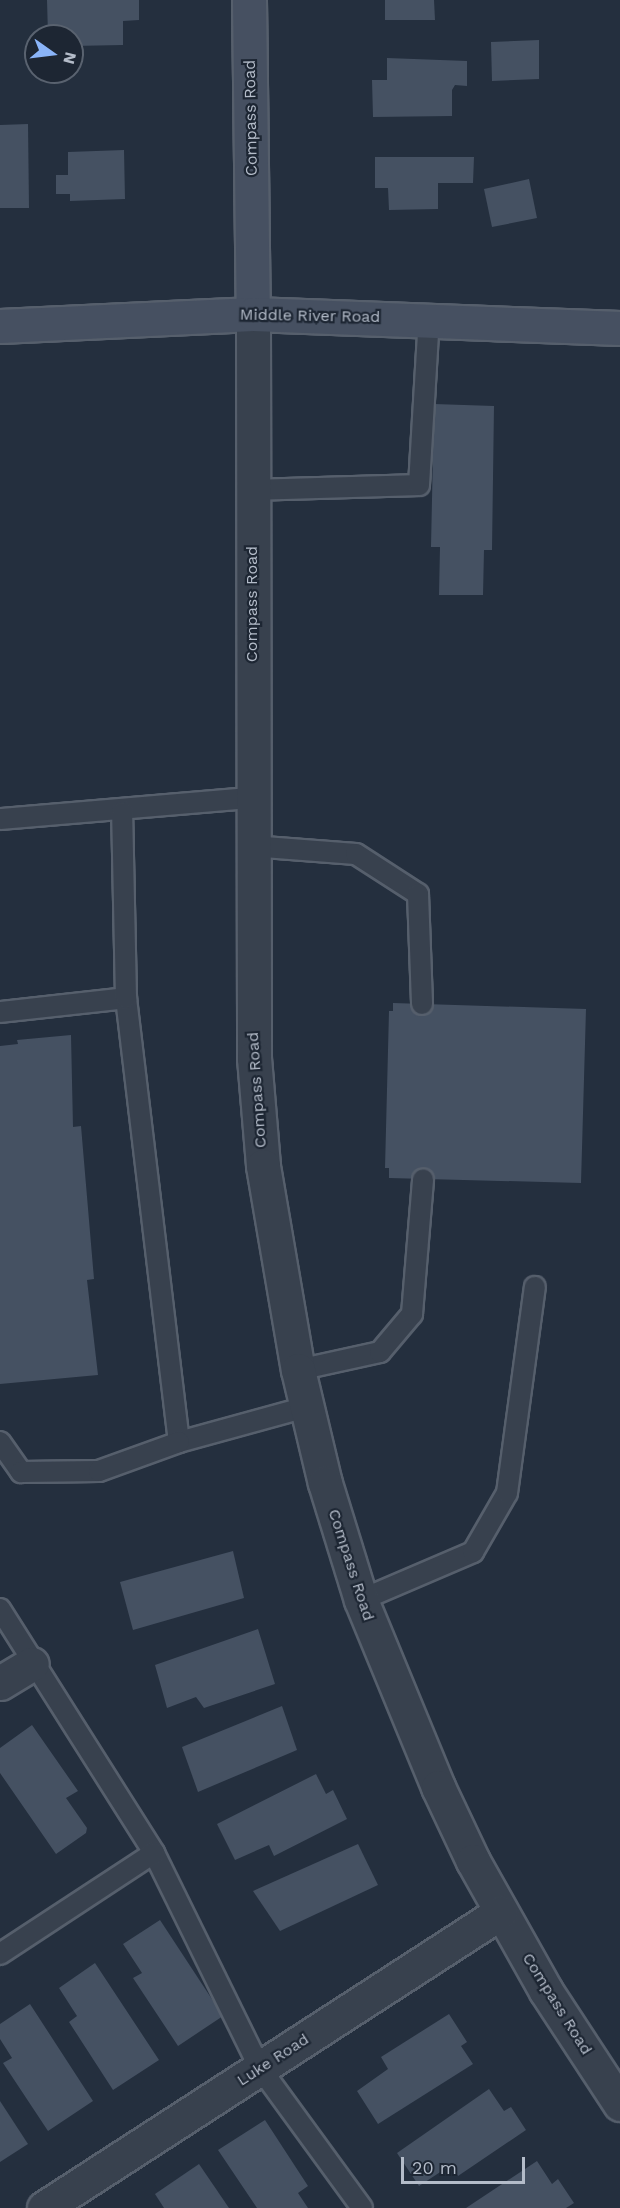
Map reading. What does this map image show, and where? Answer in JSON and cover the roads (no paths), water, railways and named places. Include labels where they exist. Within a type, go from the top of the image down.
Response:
[{"type":"street","name":"Compass Road","points":[[249,0],[253,314],[251,846],[254,1058],[263,1166],[298,1370],[306,1407],[361,1600],[438,1787],[501,1912],[546,1991],[620,2104]]},
{"type":"street","name":"Middle River Road","points":[[0,326],[253,314],[429,318],[620,328]]},
{"type":"street","points":[[0,1683],[32,1664]]},
{"type":"street","name":"Luke Road","points":[[44,2208],[501,1912]]},
{"type":"lane","points":[[252,490],[419,485],[429,318]]},
{"type":"lane","points":[[0,819],[122,812],[251,798]]},
{"type":"lane","points":[[122,812],[126,998],[179,1442]]},
{"type":"lane","points":[[251,846],[356,854],[418,894],[422,1004]]},
{"type":"lane","points":[[0,1012],[126,998]]},
{"type":"lane","points":[[298,1370],[380,1352],[412,1314],[423,1179]]},
{"type":"lane","points":[[361,1600],[473,1552],[507,1493],[536,1287]]},
{"type":"lane","points":[[0,1442],[21,1472],[99,1471],[179,1442],[306,1407]]},
{"type":"lane","points":[[0,1609],[32,1664],[154,1853],[260,2068],[362,2208]]},
{"type":"lane","points":[[0,1954],[154,1853]]}]
